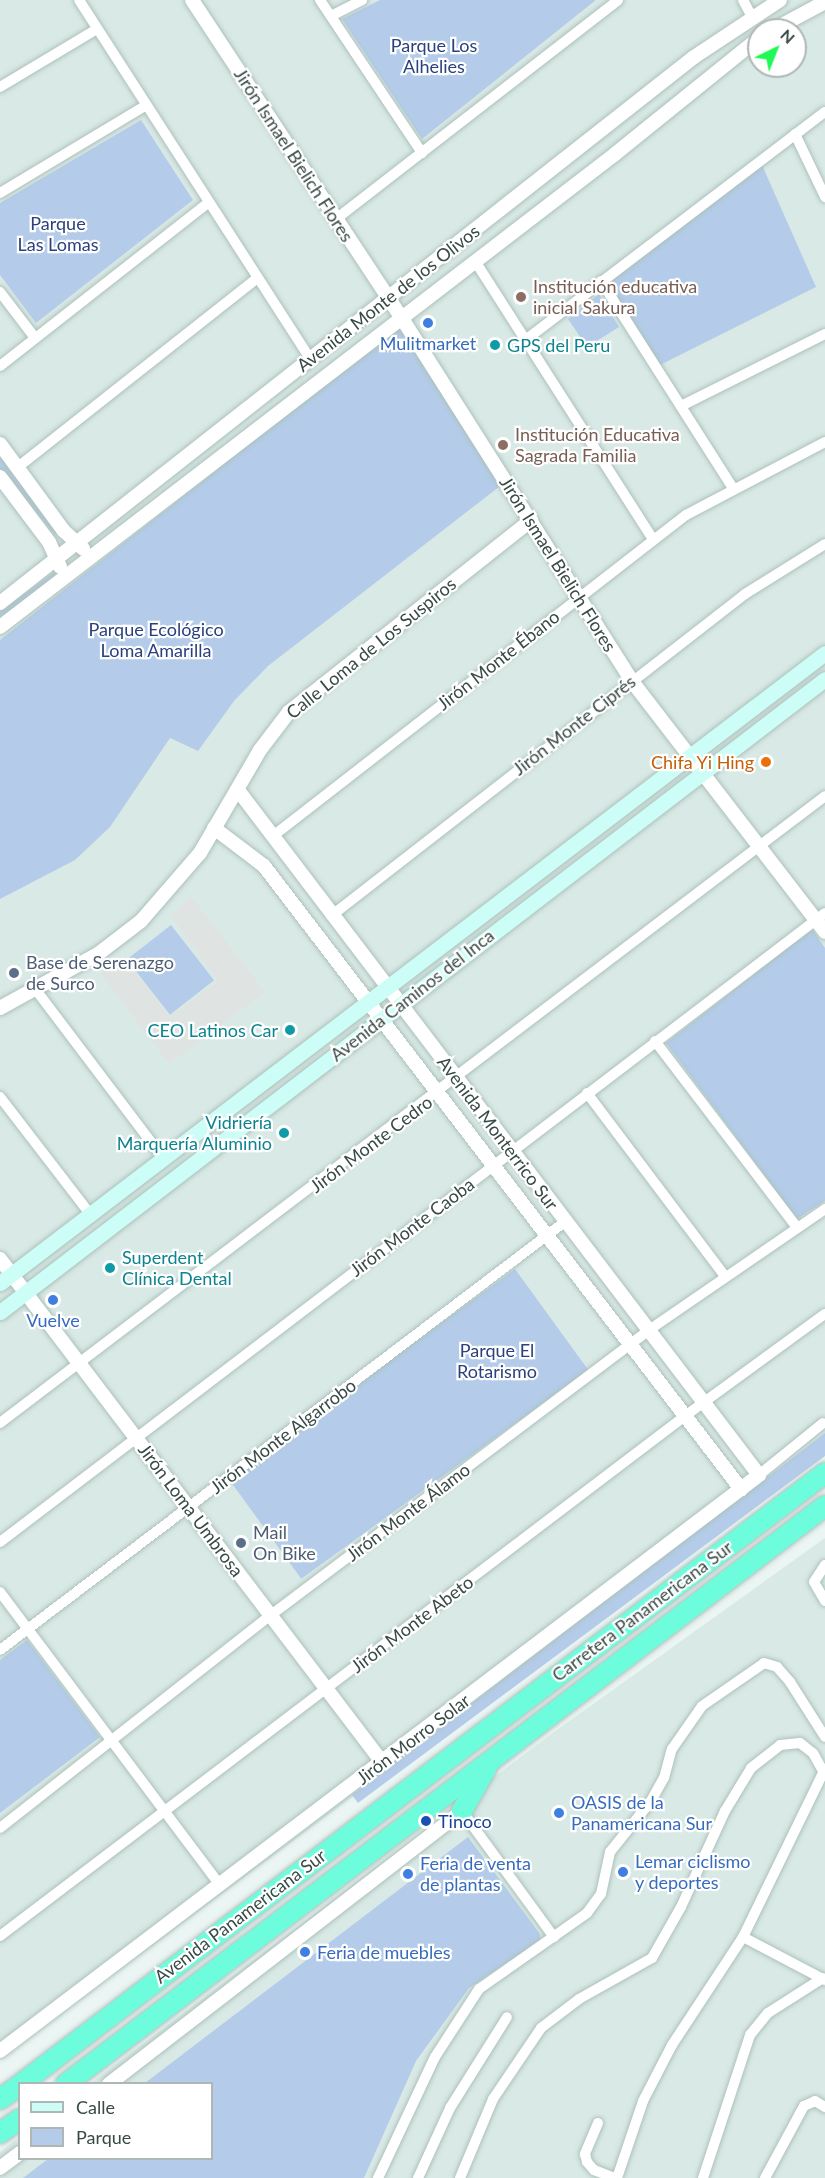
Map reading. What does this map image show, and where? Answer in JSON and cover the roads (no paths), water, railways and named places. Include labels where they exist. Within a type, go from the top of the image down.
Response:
[{"type":"highway","name":"Carretera Panamericana Sur","points":[[460,1749],[825,1473]]},
{"type":"highway","name":"Carretera Panamericana Sur","points":[[491,1759],[825,1506]]},
{"type":"highway","name":"Avenida Panamericana Sur","points":[[23,2082],[460,1749]]},
{"type":"highway","name":"Avenida Panamericana Sur","points":[[69,2082],[491,1759]]},
{"type":"highway","points":[[462,1810],[491,1759]]},
{"type":"highway","name":"Avenida Panamericana Sur","points":[[0,2099],[18,2086]]},
{"type":"highway","points":[[0,2133],[18,2120]]},
{"type":"main road","name":"Avenida Caminos del Inca","points":[[6,1278],[689,754],[825,653]]},
{"type":"main road","name":"Avenida Caminos del Inca","points":[[0,1312],[825,679]]},
{"type":"street","points":[[79,0],[256,279],[310,359]]},
{"type":"street","name":"Jirón Ismael Bielich Flores","points":[[192,0],[401,317],[631,680],[759,846],[820,917],[825,932]]},
{"type":"street","points":[[320,0],[422,153]]},
{"type":"street","points":[[331,16],[362,0]]},
{"type":"street","points":[[336,219],[618,0]]},
{"type":"street","points":[[743,0],[752,17]]},
{"type":"street","name":"Avenida Monte de los Olivos","points":[[0,603],[694,57],[780,0]]},
{"type":"street","points":[[795,18],[825,2]]},
{"type":"street","points":[[0,87],[98,29]]},
{"type":"street","name":"Avenida Monte de los Olivos","points":[[0,627],[475,261],[747,47]]},
{"type":"street","points":[[0,193],[146,106]]},
{"type":"street","points":[[528,338],[825,112]]},
{"type":"street","points":[[795,134],[825,197]]},
{"type":"street","points":[[0,366],[208,203]]},
{"type":"street","points":[[475,261],[528,338],[653,539]]},
{"type":"street","points":[[18,467],[256,279]]},
{"type":"street","points":[[601,281],[733,488]]},
{"type":"street","points":[[0,292],[36,338]]},
{"type":"street","points":[[681,406],[825,334]]},
{"type":"street","name":"Jirón Monte Ébano","points":[[273,836],[653,539],[733,488],[825,442]]},
{"type":"street","points":[[0,444],[76,544],[91,556]]},
{"type":"street","points":[[0,478],[57,559],[65,578]]},
{"type":"street","name":"Calle Loma de Los Suspiros","points":[[0,1008],[36,990],[121,938],[141,921],[181,878],[238,790],[260,750],[289,712],[531,520]]},
{"type":"street","name":"Jirón Monte Ciprés","points":[[331,916],[631,680],[745,594],[825,544]]},
{"type":"street","name":"Avenida Monterrico Sur","points":[[238,790],[331,916],[759,1475]]},
{"type":"street","name":"Jirón Monte Cedro","points":[[0,1424],[438,1094],[825,796]]},
{"type":"street","name":"Avenida Monterrico Sur","points":[[214,828],[264,866],[741,1488]]},
{"type":"street","name":"Jirón Monte Caoba","points":[[0,1542],[820,917]]},
{"type":"street","points":[[36,990],[163,1158]]},
{"type":"street","points":[[655,1041],[796,1227]]},
{"type":"street","points":[[587,1093],[725,1276]]},
{"type":"street","points":[[0,1097],[90,1214]]},
{"type":"street","name":"Jirón Monte Álamo","points":[[0,1828],[271,1615],[630,1344],[725,1276],[825,1209]]},
{"type":"street","name":"Jirón Monte Algarrobo","points":[[0,1650],[566,1221]]},
{"type":"street","name":"Jirón Loma Umbrosa","points":[[0,1259],[6,1278],[26,1293],[382,1762]]},
{"type":"street","name":"Jirón Monte Abeto","points":[[0,1936],[166,1813],[703,1402],[825,1314]]},
{"type":"street","name":"Jirón Morro Solar","points":[[0,2051],[759,1475],[824,1423]]},
{"type":"street","points":[[825,1565],[814,1582],[825,1601]]},
{"type":"street","points":[[0,1592],[220,1885]]},
{"type":"street","points":[[378,2178],[435,2057],[474,1996],[490,1978],[587,1913],[601,1894],[610,1852],[651,1801],[687,1722],[702,1706],[764,1663],[777,1667],[790,1682],[825,1737]]},
{"type":"street","points":[[460,2178],[493,2099],[541,2028],[590,1992],[652,1958],[681,1907],[725,1811],[751,1768],[780,1745],[800,1743],[813,1753],[825,1773],[743,1937],[667,2055],[643,2101],[616,2178],[593,2174],[585,2154],[598,2123]]},
{"type":"street","points":[[112,2082],[462,1810],[554,1936]]},
{"type":"street","points":[[743,1937],[824,1979]]},
{"type":"street","points":[[703,2178],[750,2035],[768,2013],[824,1979]]},
{"type":"street","points":[[418,2178],[450,2108],[507,2017]]},
{"type":"street","points":[[765,2178],[804,2106],[815,2101],[825,2107]]},
{"type":"street","points":[[0,2168],[18,2154]]},
{"type":"place","name":"Institución educativa inicial Sakura","points":[[521,297]]},
{"type":"place","name":"Mulitmarket","points":[[428,323]]},
{"type":"place","name":"GPS del Peru","points":[[495,345]]},
{"type":"place","name":"Institución Educativa Sagrada Familia","points":[[503,445]]},
{"type":"place","name":"Chifa Yi Hing","points":[[766,762]]},
{"type":"place","name":"Base de Serenazgo de Surco","points":[[14,973]]},
{"type":"place","name":"CEO Latinos Car","points":[[290,1030]]},
{"type":"place","name":"Vidriería Marquería Aluminio","points":[[284,1133]]},
{"type":"place","name":"Superdent Clínica Dental","points":[[110,1268]]},
{"type":"place","name":"Vuelve","points":[[53,1300]]},
{"type":"place","name":"Mail On Bike","points":[[241,1543]]},
{"type":"place","name":"OASIS de la Panamericana Sur","points":[[559,1813]]},
{"type":"place","name":"Tinoco","points":[[426,1821]]},
{"type":"place","name":"Lemar ciclismo y deportes","points":[[623,1872]]},
{"type":"place","name":"Feria de venta de plantas","points":[[408,1874]]},
{"type":"place","name":"Feria de muebles","points":[[305,1952]]},
{"type":"park label","name":"Parque Los Alhelies","points":[[434,56]]},
{"type":"park label","name":"Parque Las Lomas","points":[[58,234]]},
{"type":"park label","name":"Parque Ecológico Loma Amarilla","points":[[156,640]]},
{"type":"park label","name":"Parque El Rotarismo","points":[[497,1361]]}]
